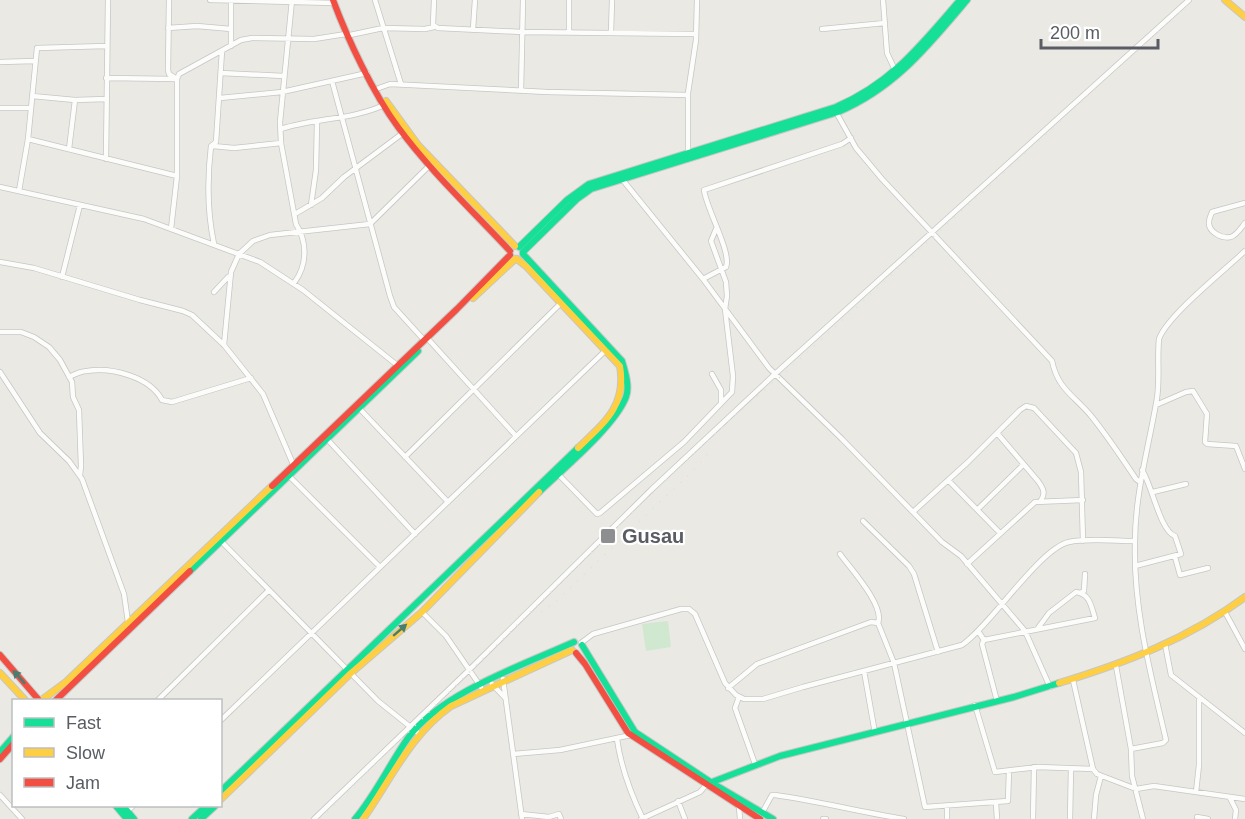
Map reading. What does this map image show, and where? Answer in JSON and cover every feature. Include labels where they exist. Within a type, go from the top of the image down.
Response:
[{"type":"street","points":[[106,159],[108,0]]},
{"type":"street","points":[[169,0],[168,70],[177,79]]},
{"type":"street","points":[[210,0],[335,1],[348,35],[367,73],[384,105],[403,133],[430,165],[622,361],[627,377],[627,395],[621,409],[222,790]]},
{"type":"street","points":[[231,0],[231,46]]},
{"type":"street","points":[[375,0],[401,84]]},
{"type":"street","points":[[434,0],[434,27]]},
{"type":"street","points":[[473,29],[475,0]]},
{"type":"street","points":[[521,91],[523,0]]},
{"type":"street","points":[[569,0],[569,31]]},
{"type":"street","points":[[610,33],[612,0]]},
{"type":"street","points":[[688,153],[688,95],[696,34],[697,0]]},
{"type":"street","points":[[883,0],[887,53],[890,64],[896,72]]},
{"type":"street","points":[[355,819],[370,801],[415,730],[469,670],[651,490],[775,374],[1189,0]]},
{"type":"street","points":[[1225,0],[1245,17]]},
{"type":"street","points":[[57,699],[359,408],[567,200],[590,184],[844,104],[879,86],[896,72],[964,1]]},
{"type":"street","points":[[516,253],[577,199],[599,186],[836,112],[864,101],[889,85],[916,58],[964,1]]},
{"type":"street","points":[[291,2],[280,118],[296,224],[302,232],[304,266],[294,283]]},
{"type":"street","points":[[822,29],[885,23]]},
{"type":"street","points":[[168,28],[196,26],[231,29]]},
{"type":"street","points":[[171,229],[177,176],[177,79],[179,74],[241,40],[252,38],[314,39],[383,28],[425,29],[434,27],[522,32],[696,34]]},
{"type":"street","points":[[222,798],[349,671],[422,612],[558,474],[605,425],[619,402],[623,383],[620,366],[526,266],[418,145],[397,117],[348,35]]},
{"type":"street","points":[[19,191],[28,139],[35,61],[39,46],[106,46]]},
{"type":"street","points":[[214,244],[209,227],[208,200],[211,146],[216,142],[222,51]]},
{"type":"street","points":[[0,62],[35,61]]},
{"type":"street","points":[[221,73],[284,76]]},
{"type":"street","points":[[220,98],[282,92],[367,73]]},
{"type":"street","points":[[106,78],[177,79]]},
{"type":"street","points":[[332,81],[340,117],[357,169],[394,307],[516,436]]},
{"type":"street","points":[[379,88],[390,84],[401,84],[521,91],[688,95]]},
{"type":"street","points":[[32,96],[75,100],[106,99]]},
{"type":"street","points":[[69,149],[75,100]]},
{"type":"street","points":[[281,129],[296,123],[317,122],[369,111],[384,105]]},
{"type":"street","points":[[0,108],[31,108]]},
{"type":"street","points":[[836,112],[851,138],[882,179],[1052,361],[1057,380],[1090,414],[1140,482]]},
{"type":"street","points":[[311,205],[316,170],[317,122]]},
{"type":"street","points":[[295,214],[311,205],[403,133]]},
{"type":"street","points":[[703,279],[726,267],[728,259],[704,192],[706,189],[842,144],[851,138]]},
{"type":"street","points":[[28,139],[177,176]]},
{"type":"street","points":[[211,146],[234,148],[282,143]]},
{"type":"street","points":[[213,292],[227,280],[239,254],[253,241],[270,235],[370,224],[430,165]]},
{"type":"street","points":[[622,179],[703,279],[775,374],[942,542],[955,551],[1025,631],[1050,687]]},
{"type":"street","points":[[0,187],[122,213],[260,262],[294,283],[397,365]]},
{"type":"street","points":[[1245,203],[1212,212],[1209,222],[1210,228],[1215,233],[1228,237],[1235,235],[1245,223]]},
{"type":"street","points":[[62,277],[80,205]]},
{"type":"street","points":[[558,474],[597,514],[600,513],[684,442],[730,395],[733,376],[724,309],[726,287],[711,241],[716,229]]},
{"type":"street","points":[[1131,749],[1163,743],[1166,740],[1146,652],[1134,541],[1140,482],[1153,420],[1159,376],[1159,339],[1161,333],[1176,315],[1245,251]]},
{"type":"street","points":[[0,262],[34,268],[183,311],[201,322],[224,345],[263,394],[293,464]]},
{"type":"street","points":[[224,345],[231,272]]},
{"type":"street","points":[[405,457],[561,303]]},
{"type":"street","points":[[0,332],[21,332],[34,337],[60,360],[72,382],[73,397],[79,410],[81,427],[80,475],[124,594],[128,622]]},
{"type":"street","points":[[42,699],[66,682],[397,365],[426,340]]},
{"type":"street","points":[[222,719],[606,350]]},
{"type":"street","points":[[69,376],[85,371],[112,372],[142,381],[159,392],[162,400],[172,402],[251,378]]},
{"type":"street","points":[[0,372],[40,433],[80,475]]},
{"type":"street","points":[[712,374],[721,390],[721,405]]},
{"type":"street","points":[[1155,405],[1194,391],[1207,414],[1205,442],[1236,446],[1245,469]]},
{"type":"street","points":[[913,512],[1026,406],[1034,408],[1076,453],[1081,472],[1083,541]]},
{"type":"street","points":[[359,408],[448,502]]},
{"type":"street","points":[[997,433],[1044,490],[1041,500]]},
{"type":"street","points":[[327,439],[415,534]]},
{"type":"street","points":[[978,509],[1023,465]]},
{"type":"street","points":[[1135,566],[1181,554],[1175,536],[1170,534],[1163,522],[1153,492],[1142,470]]},
{"type":"street","points":[[288,476],[380,567]]},
{"type":"street","points":[[948,480],[1000,533]]},
{"type":"street","points":[[1153,492],[1186,484]]},
{"type":"street","points":[[967,564],[1035,502],[1083,500]]},
{"type":"street","points":[[863,521],[909,566],[914,574],[938,652]]},
{"type":"street","points":[[220,540],[378,701],[415,730]]},
{"type":"street","points":[[761,816],[631,735],[571,646],[593,634],[681,609],[689,609],[694,614],[728,688],[739,697],[764,699],[962,645],[978,631],[1033,569],[1057,547],[1070,541],[1134,541]]},
{"type":"street","points":[[840,554],[878,609],[880,615],[878,623],[894,663],[926,807],[1008,801],[1009,771]]},
{"type":"street","points":[[1175,557],[1180,575],[1208,568]]},
{"type":"street","points":[[1080,593],[1084,591],[1085,574]]},
{"type":"street","points":[[159,699],[269,590]]},
{"type":"street","points":[[984,640],[1095,618],[1088,597],[1084,593],[1076,592],[1049,613],[1038,628]]},
{"type":"street","points":[[618,739],[624,776],[642,819],[755,764],[801,750],[1050,687],[1116,666],[1200,627],[1245,597]]},
{"type":"street","points":[[422,612],[446,636],[483,692]]},
{"type":"street","points":[[1225,612],[1245,649]]},
{"type":"street","points":[[728,688],[756,664],[871,622],[878,623]]},
{"type":"street","points":[[978,631],[984,640]]},
{"type":"street","points":[[984,640],[982,644],[997,700]]},
{"type":"street","points":[[363,819],[368,816],[415,730],[442,711],[574,651],[580,651],[579,643]]},
{"type":"street","points":[[314,819],[446,703],[548,652],[579,643]]},
{"type":"street","points":[[579,643],[635,732],[740,807],[772,819]]},
{"type":"street","points":[[1165,644],[1171,675],[1245,733]]},
{"type":"street","points":[[0,655],[39,699]]},
{"type":"street","points":[[1116,666],[1131,749],[1132,776],[1143,819]]},
{"type":"street","points":[[864,671],[875,733]]},
{"type":"street","points":[[0,673],[24,699]]},
{"type":"street","points":[[501,675],[504,682],[522,817],[549,817],[559,814],[561,819]]},
{"type":"street","points":[[1072,680],[1093,769],[1101,776],[1136,789],[1154,786],[1245,799]]},
{"type":"street","points":[[490,681],[506,699]]},
{"type":"street","points":[[739,697],[735,708],[755,764]]},
{"type":"street","points":[[1196,792],[1199,765],[1199,697]]},
{"type":"street","points":[[975,705],[994,771],[1034,767],[1093,769]]},
{"type":"street","points":[[513,754],[560,750],[631,735]]},
{"type":"street","points":[[0,752],[12,738]]},
{"type":"street","points":[[0,759],[12,745]]},
{"type":"street","points":[[1033,819],[1034,767]]},
{"type":"street","points":[[1070,819],[1071,768]]},
{"type":"street","points":[[1094,819],[1096,795],[1101,776]]},
{"type":"street","points":[[0,795],[22,819]]},
{"type":"street","points":[[761,816],[772,795],[775,795],[829,803],[868,816],[904,819]]},
{"type":"street","points":[[1230,798],[1236,810],[1235,819]]},
{"type":"street","points":[[678,801],[686,819]]},
{"type":"street","points":[[996,802],[996,819]]},
{"type":"street","points":[[117,807],[128,819]]},
{"type":"street","points":[[128,807],[134,819]]},
{"type":"street","points":[[192,819],[205,807]]},
{"type":"street","points":[[201,819],[214,807]]},
{"type":"street","points":[[740,807],[741,819]]},
{"type":"street","points":[[947,807],[947,819]]},
{"type":"street","points":[[1197,817],[1208,819]]},
{"type":"green space","points":[[668,621],[671,647],[646,651],[642,624]]},
{"type":"railway","points":[[320,819],[608,536],[733,417],[779,378],[1193,0]]},
{"type":"railway","points":[[541,612],[553,604],[697,467],[707,454]]},
{"type":"traffic: fast","points":[[519,247],[567,200],[589,184],[836,107],[856,97],[874,86],[904,61],[960,0]]},
{"type":"traffic: fast","points":[[523,252],[577,199],[591,189],[838,112],[858,102],[877,91],[909,64],[967,0]]},
{"type":"traffic: fast","points":[[523,254],[622,361],[627,384],[626,397],[611,421],[539,492]]},
{"type":"traffic: fast","points":[[190,571],[418,351]]},
{"type":"traffic: fast","points":[[222,790],[578,448]]},
{"type":"traffic: fast","points":[[355,819],[408,738],[441,707],[484,682],[574,642]]},
{"type":"traffic: fast","points":[[582,645],[635,732],[712,783],[773,819]]},
{"type":"traffic: fast","points":[[707,784],[780,756],[1014,697],[1059,683]]},
{"type":"traffic: fast","points":[[0,752],[12,738]]},
{"type":"traffic: fast","points":[[117,807],[127,819]]},
{"type":"traffic: fast","points":[[124,807],[134,819]]},
{"type":"traffic: fast","points":[[192,819],[205,807]]},
{"type":"traffic: fast","points":[[201,819],[214,807]]},
{"type":"traffic: slow","points":[[1225,0],[1245,17]]},
{"type":"traffic: slow","points":[[386,101],[418,145],[515,246]]},
{"type":"traffic: slow","points":[[473,298],[515,259]]},
{"type":"traffic: slow","points":[[517,259],[620,366],[621,380],[617,403],[605,422],[578,448]]},
{"type":"traffic: slow","points":[[43,699],[66,682],[272,486]]},
{"type":"traffic: slow","points":[[222,798],[351,673],[422,612],[539,492]]},
{"type":"traffic: slow","points":[[1059,683],[1156,648],[1202,625],[1245,597]]},
{"type":"traffic: slow","points":[[363,819],[402,758],[424,730],[451,706],[572,650]]},
{"type":"traffic: slow","points":[[0,673],[24,699]]},
{"type":"traffic: jam","points":[[333,0],[362,66],[398,127],[438,175],[510,251]]},
{"type":"traffic: jam","points":[[272,486],[457,309],[510,255]]},
{"type":"traffic: jam","points":[[57,699],[190,571]]},
{"type":"traffic: jam","points":[[576,653],[628,733],[760,819]]},
{"type":"traffic: jam","points":[[0,655],[38,699]]},
{"type":"traffic: jam","points":[[0,759],[12,745]]},
{"type":"place","name":"Gusau","points":[[608,536]]}]
